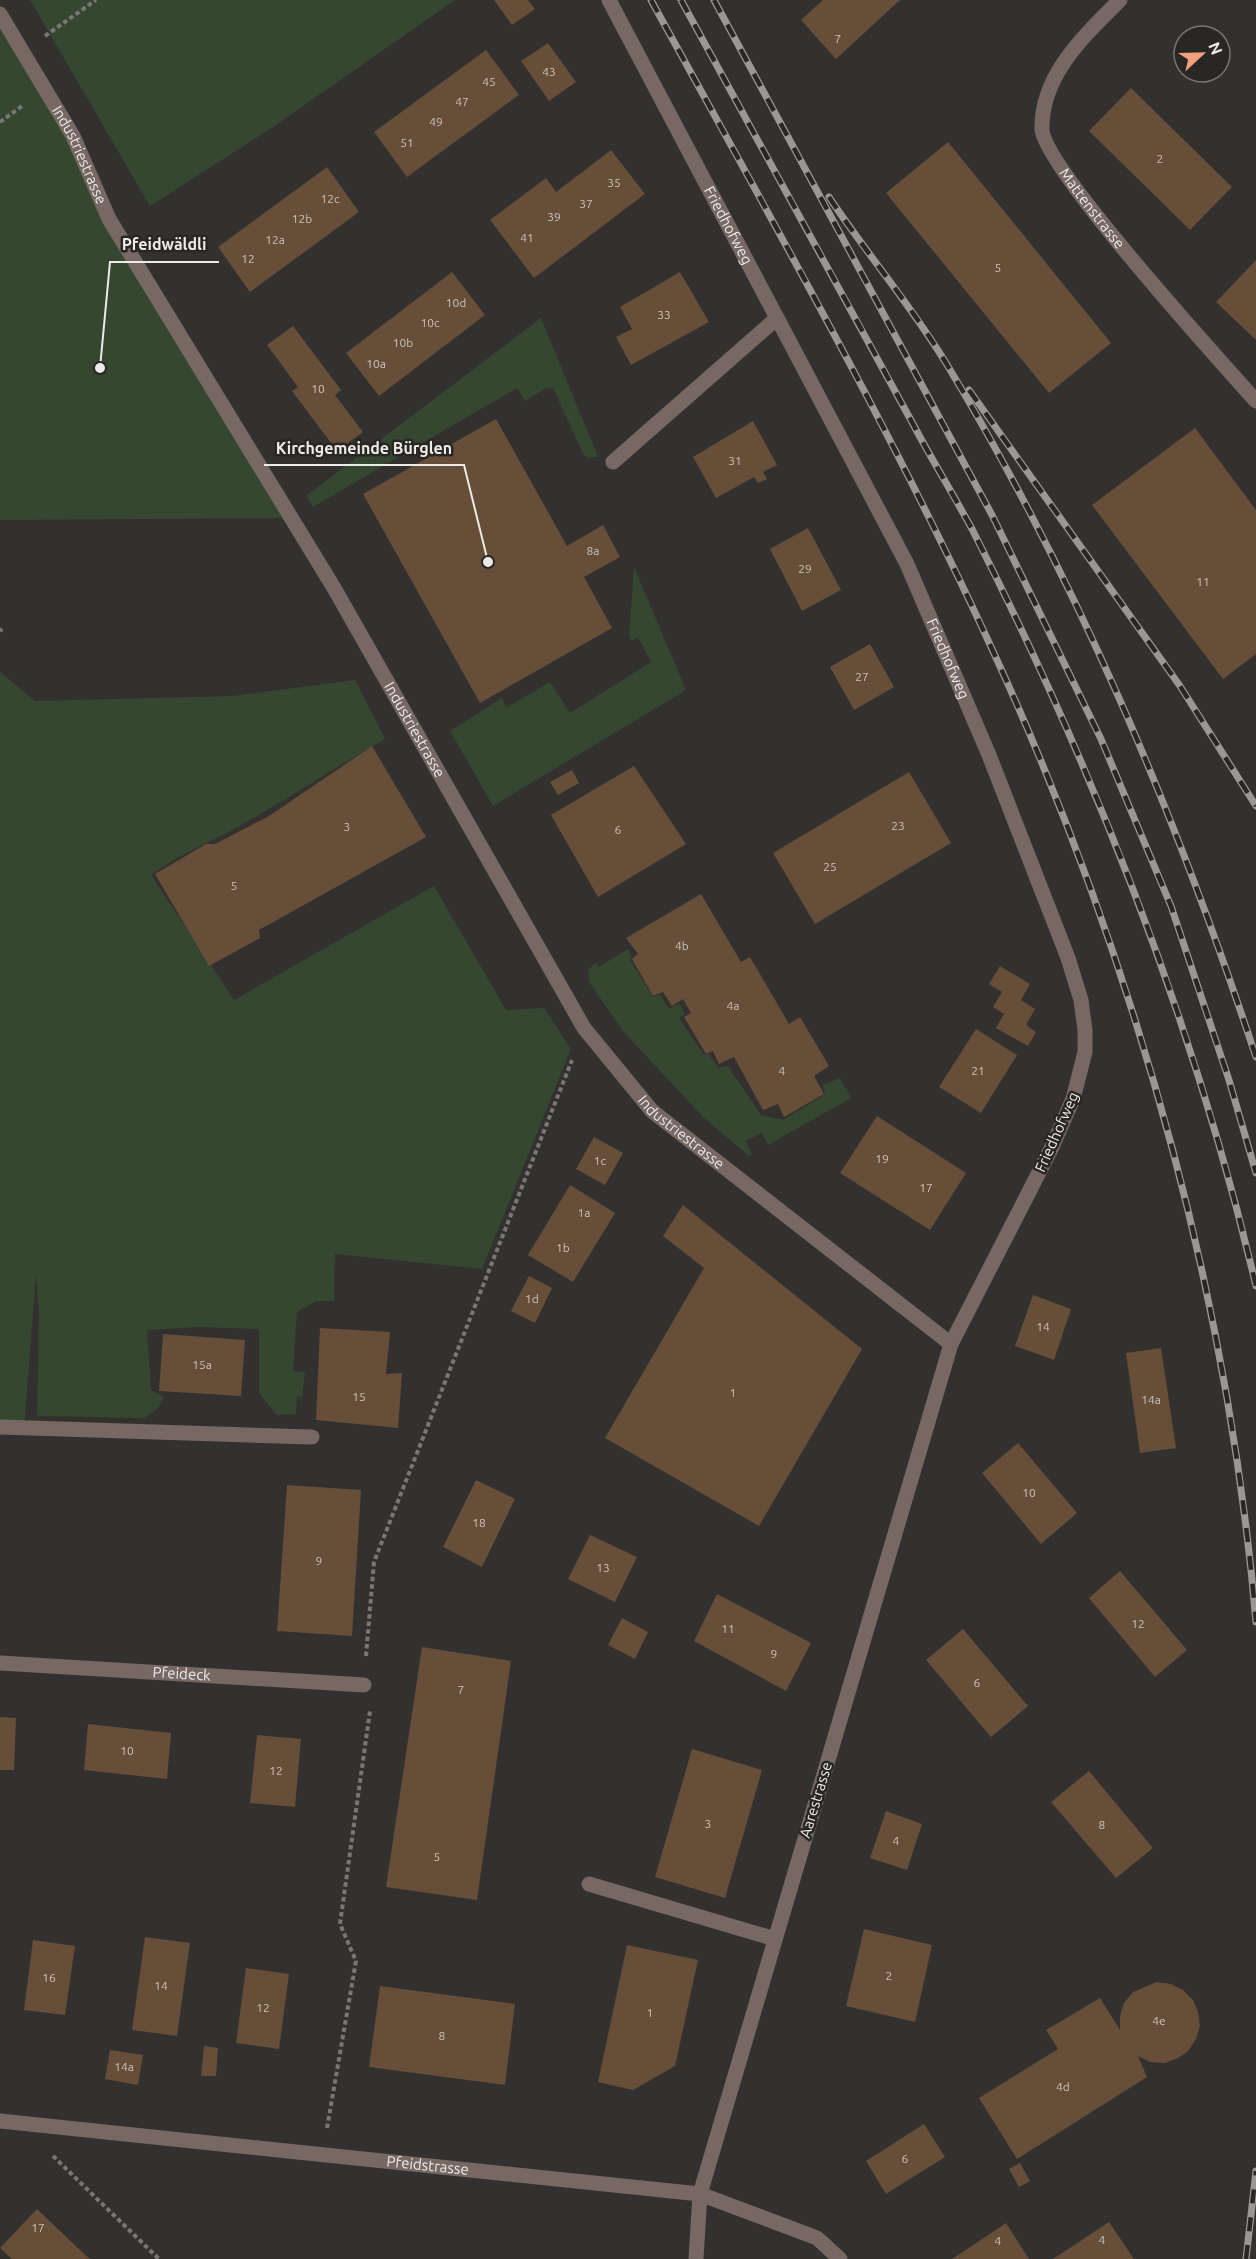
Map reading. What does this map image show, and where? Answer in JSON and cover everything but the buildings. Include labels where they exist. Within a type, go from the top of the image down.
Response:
[{"type":"street","name":"Friedhofweg","points":[[609,0],[874,499],[929,613],[989,755],[1068,958],[1081,1000],[1085,1052],[1073,1099],[1052,1147],[951,1344]]},
{"type":"street","name":"Mattenstrasse","points":[[1120,0],[1076,44],[1046,93],[1042,132],[1065,175],[1188,325],[1256,401]]},
{"type":"street","name":"Industriestrasse","points":[[0,14],[73,136],[109,219],[334,588],[584,1028],[652,1111],[951,1344]]},
{"type":"street","points":[[613,462],[777,318]]},
{"type":"street","name":"Aarestrasse","points":[[696,2259],[700,2194],[951,1344]]},
{"type":"street","points":[[0,1427],[312,1437]]},
{"type":"street","name":"Pfeideck","points":[[0,1663],[364,1685]]},
{"type":"street","points":[[589,1884],[775,1939]]},
{"type":"street","name":"Pfeidstrasse","points":[[0,2121],[700,2194],[817,2238],[840,2259]]},
{"type":"path","points":[[22,52],[96,0]]},
{"type":"path","points":[[326,2137],[356,1961],[340,1924],[370,1713],[364,1685],[374,1562],[584,1028]]},
{"type":"path","points":[[18,2122],[159,2259]]},
{"type":"green space","points":[[30,0],[455,0],[273,127],[150,206]]},
{"type":"green space","points":[[0,14],[109,219],[292,518],[0,520]]},
{"type":"green space","points":[[541,318],[598,457],[587,458],[583,453],[553,388],[546,388],[525,401],[517,388],[313,507],[306,496]]},
{"type":"green space","points":[[634,567],[686,690],[493,806],[450,731],[502,698],[506,708],[550,682],[570,713],[651,662],[638,637],[631,641],[629,636]]},
{"type":"green space","points":[[0,672],[35,701],[233,696],[355,680],[385,739],[261,814],[173,860],[151,875],[234,1000],[434,886],[506,1010],[544,1008],[571,1049],[482,1269],[335,1254],[334,1301],[317,1301],[297,1312],[293,1371],[305,1372],[302,1397],[297,1396],[296,1414],[277,1415],[259,1393],[259,1329],[200,1327],[147,1330],[151,1390],[164,1397],[158,1408],[144,1418],[37,1416],[39,1312],[36,1274],[24,1429],[0,1427]]},
{"type":"green space","points":[[628,949],[632,958],[630,960],[653,997],[660,995],[669,1009],[679,1003],[685,1014],[679,1018],[704,1055],[709,1054],[718,1068],[728,1066],[761,1115],[783,1120],[821,1097],[825,1092],[823,1085],[840,1078],[851,1098],[768,1145],[762,1133],[745,1141],[752,1154],[749,1156],[704,1118],[623,1031],[589,982],[588,970],[595,963],[599,967]]},
{"type":"railway","points":[[651,0],[794,259],[931,522],[1015,700],[1061,810],[1140,1036],[1173,1151],[1201,1268],[1225,1386],[1243,1504],[1256,1622]]},
{"type":"railway","points":[[681,0],[972,529],[1060,712],[1100,805],[1171,994],[1203,1090],[1256,1286]]},
{"type":"railway","points":[[714,0],[992,515],[1101,739],[1171,906],[1229,1080],[1256,1173]]},
{"type":"railway","points":[[829,197],[918,320],[946,363],[1039,530],[1081,615],[1158,789],[1256,1057]]},
{"type":"railway","points":[[969,390],[1180,686],[1256,806]]},
{"type":"railway","points":[[1246,2259],[1256,2171]]},
{"type":"place","name":"Pfeidwäldli","points":[[100,368]]},
{"type":"place","name":"Kirchgemeinde Bürglen","points":[[488,562]]}]
